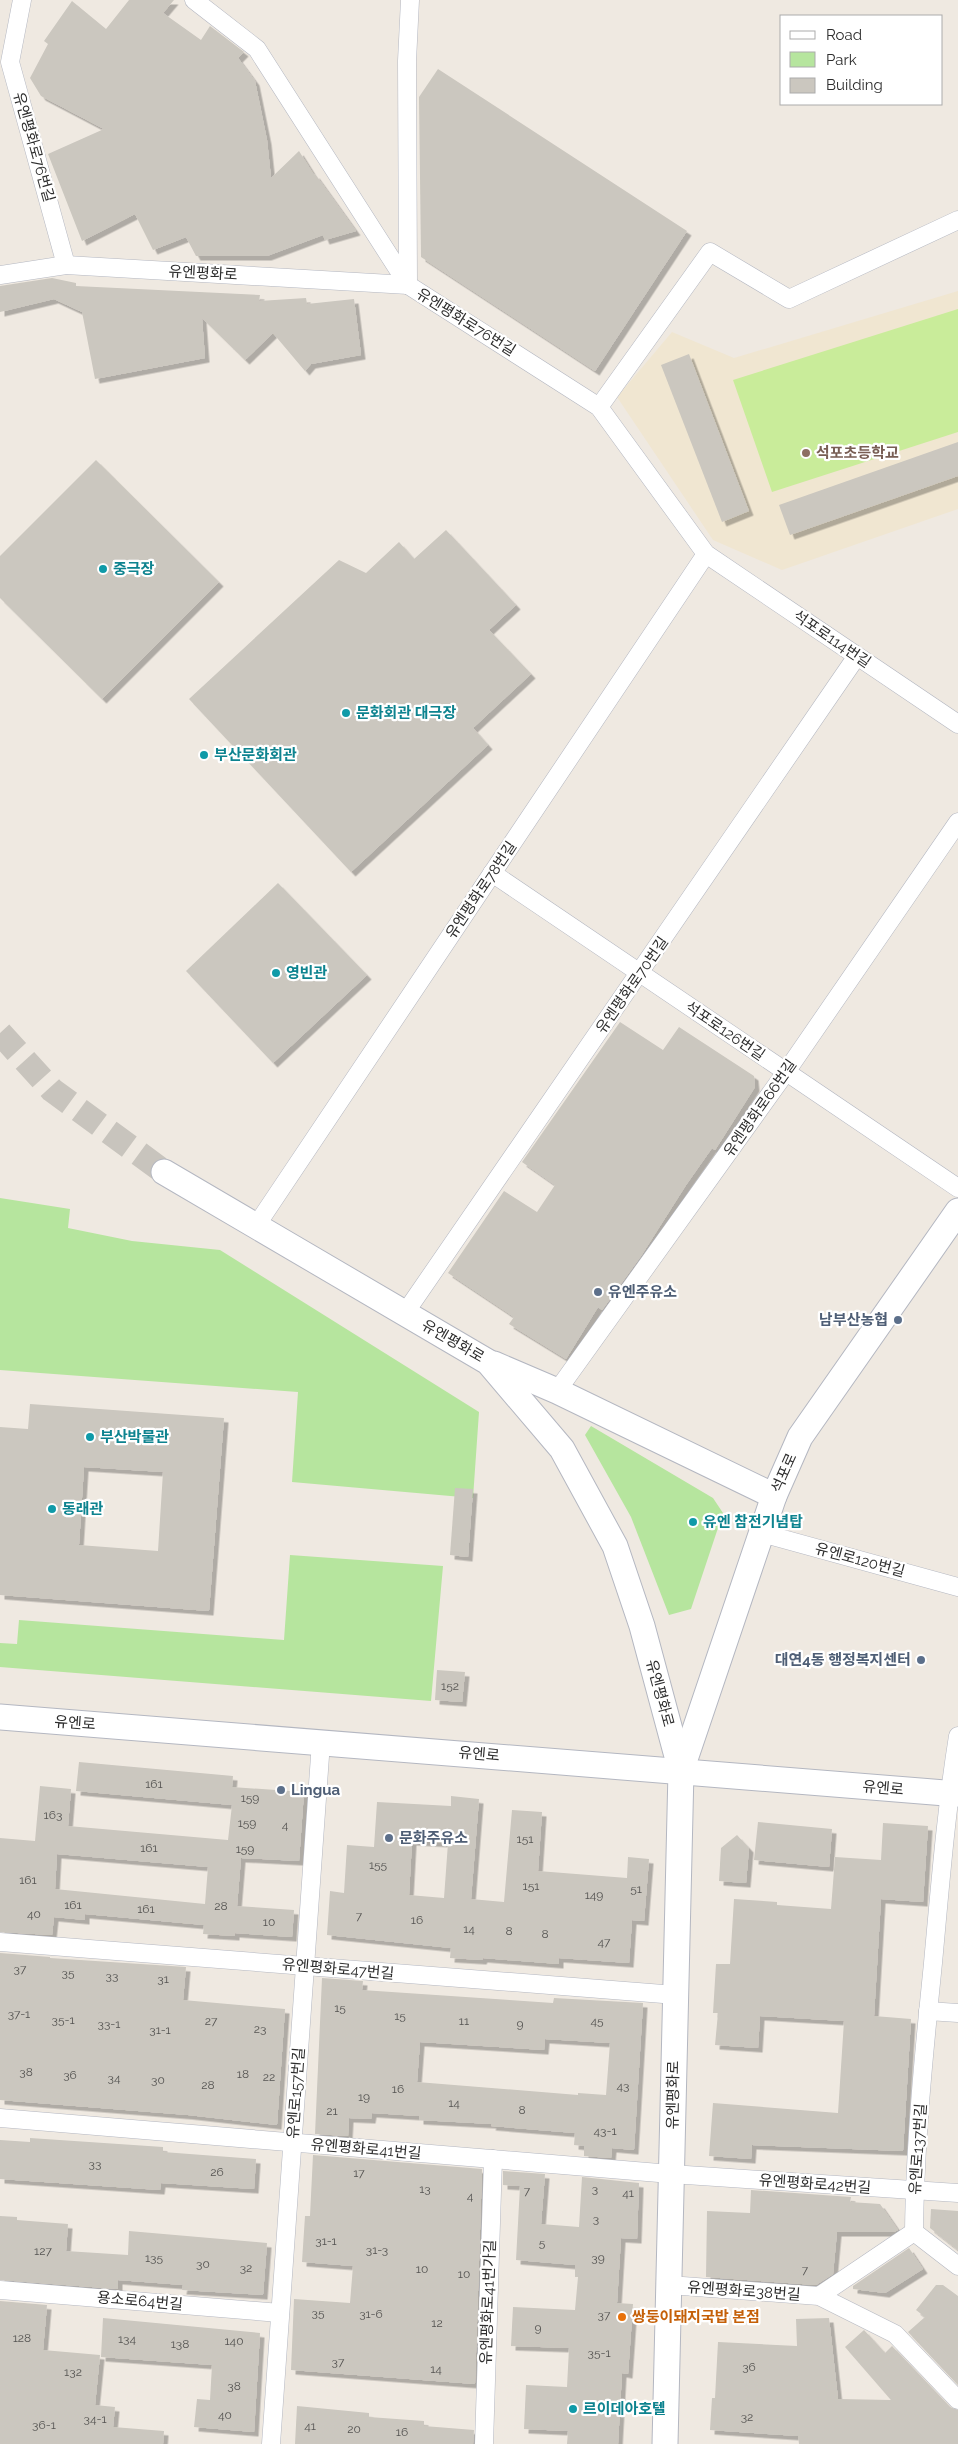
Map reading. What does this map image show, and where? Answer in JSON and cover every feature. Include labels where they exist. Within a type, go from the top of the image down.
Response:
[{"type":"main road","name":"유엔평화로","points":[[164,1172],[488,1362],[562,1449],[615,1546],[642,1626],[681,1770],[665,2444]]},
{"type":"main road","name":"석포로","points":[[681,1770],[774,1496],[800,1438],[954,1225]]},
{"type":"main road","points":[[488,1362],[557,1391],[774,1496]]},
{"type":"main road","name":"유엔로","points":[[0,1717],[681,1770],[954,1794]]},
{"type":"street","name":"유엔평화로76번길","points":[[22,0],[10,62],[66,265]]},
{"type":"street","name":"유엔평화로76번길","points":[[194,0],[257,48],[408,285],[599,407],[706,554]]},
{"type":"street","points":[[408,285],[407,70],[410,0]]},
{"type":"street","points":[[599,407],[710,252],[789,299],[958,220]]},
{"type":"street","name":"유엔평화로","points":[[0,276],[66,265],[408,285]]},
{"type":"street","name":"석포로114번길","points":[[706,554],[958,724]]},
{"type":"street","name":"유엔평화로78번길","points":[[256,1226],[706,554]]},
{"type":"street","name":"유엔평화로70번길","points":[[405,1313],[857,656]]},
{"type":"street","name":"유엔평화로66번길","points":[[557,1391],[786,1072],[958,822]]},
{"type":"street","name":"석포로126번길","points":[[492,873],[958,1188]]},
{"type":"street","name":"유엔로120번길","points":[[761,1534],[958,1587]]},
{"type":"street","name":"유엔로137번길","points":[[914,2232],[915,2190],[928,2010],[954,1794],[958,1736]]},
{"type":"street","name":"유엔로157번길","points":[[271,2444],[321,1742]]},
{"type":"street","name":"유엔평화로47번길","points":[[0,1942],[676,1996]]},
{"type":"street","points":[[928,2010],[958,2013]]},
{"type":"street","name":"유엔평화로41번길","points":[[0,2118],[671,2174]]},
{"type":"street","name":"유엔평화로41번가길","points":[[484,2444],[493,2159]]},
{"type":"street","name":"유엔평화로42번길","points":[[671,2174],[958,2193]]},
{"type":"street","points":[[914,2232],[958,2266]]},
{"type":"street","name":"유엔평화로38번길","points":[[819,2296],[914,2232]]},
{"type":"street","name":"유엔평화로38번길","points":[[669,2285],[819,2296],[895,2334],[958,2400]]},
{"type":"street","name":"용소로64번길","points":[[0,2290],[280,2313]]},
{"type":"shaded area","name":"석포초등학교","points":[[958,291],[958,509],[782,570],[713,540],[617,397],[672,332],[734,358]]},
{"type":"green space","points":[[958,309],[958,432],[772,492],[733,380]]},
{"type":"green space","points":[[0,1198],[70,1209],[68,1228],[132,1241],[220,1250],[479,1412],[473,1498],[292,1482],[298,1392],[0,1370]]},
{"type":"green space","points":[[591,1426],[713,1498],[723,1513],[691,1609],[669,1615],[631,1517],[585,1435]]},
{"type":"green space","points":[[290,1555],[443,1566],[431,1701],[0,1667],[0,1643],[17,1644],[19,1620],[284,1640]]},
{"type":"building","points":[[129,0],[174,0],[163,13],[201,40],[210,26],[244,52],[238,58],[255,81],[267,140],[271,178],[299,151],[314,175],[356,231],[325,240],[323,235],[267,256],[196,256],[186,237],[153,250],[135,214],[82,241],[48,154],[104,129],[41,96],[30,78],[48,44],[44,41],[72,1],[106,29]]},
{"type":"building","points":[[438,69],[687,231],[595,371],[421,257],[419,97]]},
{"type":"building","points":[[52,278],[76,283],[76,286],[260,295],[259,301],[306,298],[307,304],[354,299],[361,355],[311,364],[305,371],[273,333],[245,360],[202,318],[205,358],[95,379],[82,312],[54,299],[0,312],[0,286]]},
{"type":"building","points":[[689,354],[749,511],[722,522],[661,365]]},
{"type":"building","points":[[958,442],[958,476],[790,535],[779,505]]},
{"type":"building","name":"중극장","points":[[96,460],[219,582],[102,699],[0,598],[0,556]]},
{"type":"building","name":"문화회관 대극장","points":[[446,530],[516,605],[489,630],[531,674],[473,728],[488,745],[351,872],[189,699],[339,560],[366,573],[399,542],[414,559]]},
{"type":"building","name":"영빈관","points":[[278,883],[367,975],[273,1063],[186,971]]},
{"type":"building","points":[[620,1022],[663,1050],[679,1027],[754,1076],[755,1087],[715,1150],[712,1148],[686,1185],[641,1256],[602,1310],[598,1307],[566,1359],[509,1324],[514,1317],[448,1273],[504,1191],[537,1212],[555,1185],[522,1162]]},
{"type":"building","name":"동래관","points":[[30,1404],[224,1418],[209,1611],[0,1595],[0,1427],[28,1429]],"holes":[[[84,1467],[163,1472],[158,1551],[79,1545]]]},
{"type":"building","points":[[455,1488],[473,1489],[468,1557],[450,1555]]},
{"type":"building","points":[[437,1670],[465,1672],[462,1702],[435,1700]]},
{"type":"building","points":[[79,1762],[233,1776],[232,1787],[304,1792],[299,1861],[241,1858],[237,1906],[294,1910],[292,1937],[235,1933],[235,1936],[203,1934],[204,1925],[85,1914],[85,1920],[54,1917],[52,1935],[0,1932],[0,1838],[35,1841],[40,1786],[71,1789],[68,1826],[228,1840],[232,1805],[76,1791]],"holes":[[[57,1854],[208,1867],[205,1904],[55,1889]]]},
{"type":"building","points":[[451,1796],[479,1799],[471,1899],[504,1902],[512,1810],[542,1812],[538,1871],[627,1878],[628,1857],[649,1859],[644,1921],[632,1920],[629,1963],[559,1958],[559,1964],[483,1958],[482,1960],[450,1958],[451,1948],[327,1935],[330,1891],[344,1893],[347,1845],[374,1847],[377,1802],[451,1806]],"holes":[[[412,1841],[448,1843],[444,1898],[409,1895]]]},
{"type":"building","points":[[758,1822],[832,1829],[829,1867],[754,1860]]},
{"type":"building","points":[[883,1823],[928,1826],[923,1902],[881,1899],[874,2016],[911,2019],[903,2151],[752,2145],[751,2159],[709,2156],[713,2103],[838,2113],[844,2021],[760,2016],[758,2048],[715,2045],[718,2013],[713,2013],[716,1964],[730,1964],[734,1899],[777,1902],[777,1905],[831,1909],[835,1857],[881,1860]]},
{"type":"building","points":[[737,1835],[749,1848],[746,1883],[719,1881],[721,1848]]},
{"type":"building","points":[[0,1953],[186,1967],[183,2000],[285,2009],[277,2125],[188,2115],[0,2100]]},
{"type":"building","points":[[322,1978],[363,1981],[362,1990],[553,2003],[554,1998],[643,2003],[634,2150],[612,2148],[611,2158],[584,2156],[584,2146],[574,2145],[575,2133],[491,2126],[492,2124],[419,2120],[419,2116],[372,2113],[371,2119],[349,2118],[348,2136],[315,2134]],"holes":[[[545,2039],[610,2043],[606,2095],[578,2093],[578,2095],[417,2082],[420,2042],[544,2050]]]},
{"type":"building","points":[[30,2138],[163,2147],[163,2152],[256,2159],[254,2189],[161,2183],[160,2190],[0,2179],[0,2140],[30,2142]]},
{"type":"building","points":[[313,2155],[482,2169],[475,2384],[291,2370],[294,2299],[350,2303],[353,2266],[302,2262],[305,2216],[310,2216]]},
{"type":"building","points":[[503,2171],[545,2174],[541,2224],[579,2227],[582,2177],[639,2183],[637,2239],[621,2238],[617,2303],[633,2304],[628,2374],[622,2373],[618,2444],[567,2444],[568,2431],[524,2429],[526,2385],[567,2387],[569,2348],[511,2346],[513,2307],[575,2310],[578,2277],[575,2277],[575,2265],[516,2260],[520,2186],[503,2185]]},
{"type":"building","points":[[751,2190],[851,2197],[850,2202],[880,2204],[898,2230],[894,2232],[837,2232],[833,2274],[816,2285],[706,2277],[707,2211],[750,2213]]},
{"type":"building","points":[[931,2209],[958,2211],[958,2250],[930,2228]]},
{"type":"building","points":[[0,2216],[17,2217],[17,2220],[68,2224],[66,2251],[128,2255],[129,2231],[267,2243],[263,2295],[182,2290],[183,2285],[118,2280],[118,2289],[0,2280]]},
{"type":"building","points":[[909,2248],[923,2269],[885,2293],[853,2289],[853,2286]]},
{"type":"building","points":[[936,2285],[943,2285],[958,2296],[958,2385],[908,2332],[925,2317],[916,2310]]},
{"type":"building","points":[[0,2301],[47,2305],[43,2350],[100,2355],[95,2405],[115,2407],[113,2427],[164,2431],[163,2444],[0,2444]]},
{"type":"building","points":[[103,2318],[260,2333],[254,2432],[194,2427],[197,2399],[210,2400],[212,2365],[101,2357]]},
{"type":"building","points":[[829,2318],[838,2399],[891,2400],[845,2347],[864,2330],[885,2353],[892,2346],[950,2407],[958,2410],[958,2444],[799,2444],[798,2436],[710,2430],[712,2398],[715,2398],[718,2342],[797,2346],[796,2319]]},
{"type":"building","points":[[297,2406],[369,2413],[369,2417],[424,2421],[424,2426],[474,2430],[473,2444],[295,2444]]},
{"type":"tunnel","points":[[0,1033],[52,1090],[164,1172]]},
{"type":"place","name":"석포초등학교","points":[[806,453]]},
{"type":"place","name":"중극장","points":[[103,569]]},
{"type":"place","name":"문화회관 대극장","points":[[346,713]]},
{"type":"place","name":"부산문화회관","points":[[204,755]]},
{"type":"place","name":"영빈관","points":[[276,973]]},
{"type":"place","name":"유엔주유소","points":[[598,1292]]},
{"type":"place","name":"남부산농협","points":[[898,1320]]},
{"type":"place","name":"부산박물관","points":[[90,1437]]},
{"type":"place","name":"동래관","points":[[52,1509]]},
{"type":"place","name":"유엔 참전기념탑","points":[[693,1522]]},
{"type":"place","name":"대연4동 행정복지센터","points":[[921,1660]]},
{"type":"place","name":"Lingua","points":[[281,1790]]},
{"type":"place","name":"문화주유소","points":[[389,1838]]},
{"type":"place","name":"쌍둥이돼지국밥 본점","points":[[622,2317]]},
{"type":"place","name":"르이데아호텔","points":[[573,2409]]}]
